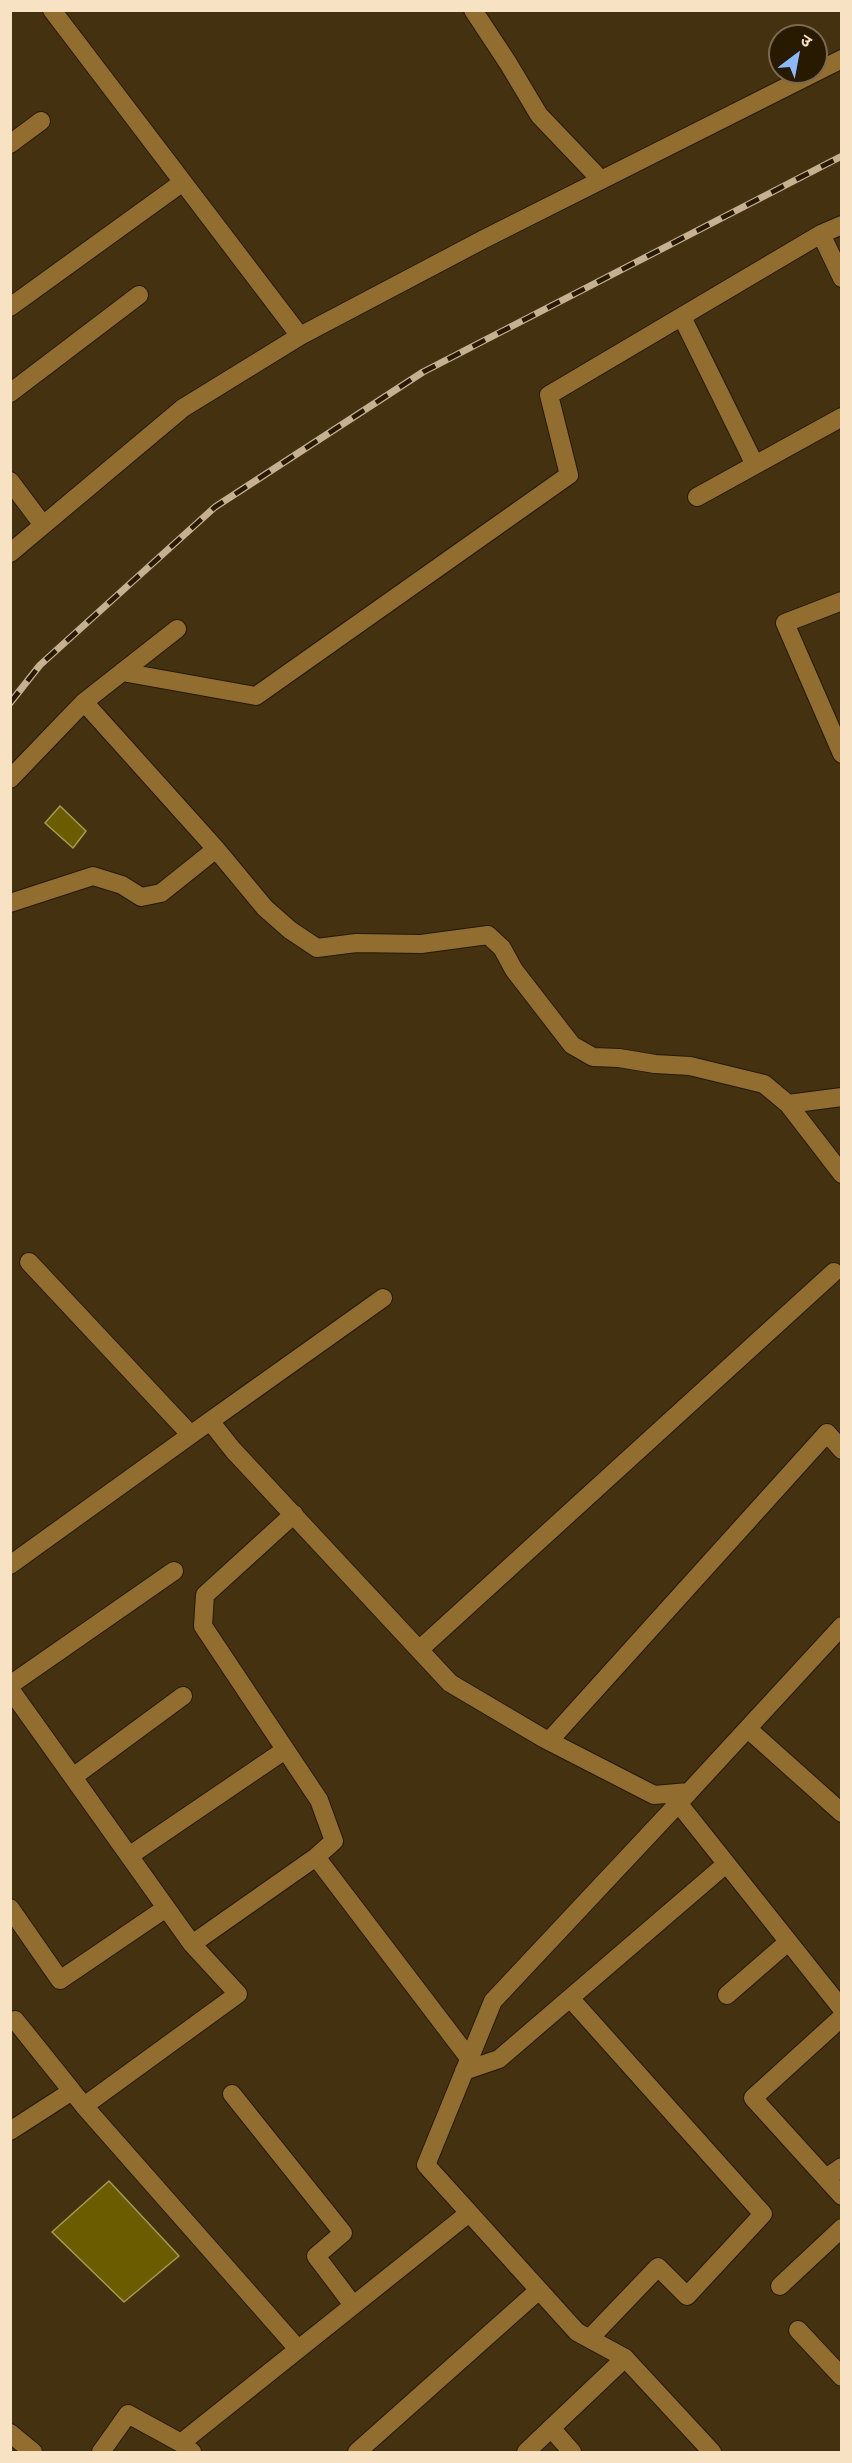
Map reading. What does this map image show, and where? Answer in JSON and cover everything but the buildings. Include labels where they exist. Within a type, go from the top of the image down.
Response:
[{"type":"street","points":[[52,10],[300,336]]},
{"type":"street","points":[[473,10],[539,115],[601,180]]},
{"type":"street","points":[[828,66],[842,59]]},
{"type":"street","points":[[10,553],[183,408],[300,336],[792,84]]},
{"type":"street","points":[[10,144],[40,121]]},
{"type":"street","points":[[10,307],[183,182]]},
{"type":"street","points":[[122,672],[256,696],[569,475],[549,395],[821,234],[842,225]]},
{"type":"street","points":[[821,234],[842,278]]},
{"type":"street","points":[[10,393],[139,294]]},
{"type":"street","points":[[682,317],[755,465]]},
{"type":"street","points":[[697,497],[842,417]]},
{"type":"street","points":[[10,482],[43,525]]},
{"type":"street","points":[[842,601],[785,623],[835,721],[842,754]]},
{"type":"street","points":[[10,779],[84,702],[177,629]]},
{"type":"street","points":[[84,702],[216,849],[265,908],[290,930],[317,948],[356,943],[421,944],[488,935],[502,948],[514,970],[572,1045],[592,1057],[690,1066],[764,1084],[788,1104],[842,1174]]},
{"type":"street","points":[[10,903],[93,876],[122,885],[141,897],[161,893],[216,849]]},
{"type":"street","points":[[788,1104],[842,1097]]},
{"type":"street","points":[[29,1262],[190,1434]]},
{"type":"street","points":[[420,1649],[834,1272]]},
{"type":"street","points":[[10,1565],[383,1298]]},
{"type":"street","points":[[210,1420],[234,1450],[450,1683],[549,1741],[654,1795],[684,1798]]},
{"type":"street","points":[[549,1741],[827,1433],[842,1450]]},
{"type":"street","points":[[192,1944],[316,1857],[334,1841],[319,1800],[203,1626],[205,1595],[294,1514]]},
{"type":"street","points":[[10,2131],[78,2098],[238,1994],[192,1944],[10,1687],[174,1571]]},
{"type":"street","points":[[712,2452],[625,2358],[577,2332],[426,2165],[493,2001],[842,1626]]},
{"type":"street","points":[[73,1777],[183,1696]]},
{"type":"street","points":[[748,1729],[842,1812]]},
{"type":"street","points":[[129,1856],[285,1750]]},
{"type":"street","points":[[684,1798],[726,1864],[842,2009]]},
{"type":"street","points":[[316,1857],[466,2065]]},
{"type":"street","points":[[466,2065],[499,2059],[726,1864]]},
{"type":"street","points":[[10,1908],[60,1980],[166,1908]]},
{"type":"street","points":[[726,1995],[788,1942]]},
{"type":"street","points":[[570,1998],[763,2214],[687,2296],[658,2267],[590,2338]]},
{"type":"street","points":[[842,2017],[753,2098],[842,2196]]},
{"type":"street","points":[[15,2020],[78,2098],[298,2349]]},
{"type":"street","points":[[232,2094],[343,2233],[316,2256],[353,2305]]},
{"type":"street","points":[[826,2178],[842,2167]]},
{"type":"street","points":[[101,2452],[128,2414],[186,2447],[298,2349],[469,2213]]},
{"type":"street","points":[[780,2286],[842,2228]]},
{"type":"street","points":[[357,2452],[539,2289]]},
{"type":"street","points":[[798,2330],[838,2366]]},
{"type":"street","points":[[526,2452],[625,2358]]},
{"type":"street","points":[[551,2428],[572,2452]]},
{"type":"street","points":[[10,2433],[33,2452]]},
{"type":"railway","points":[[10,703],[40,665],[215,507],[423,372],[842,156]]}]
